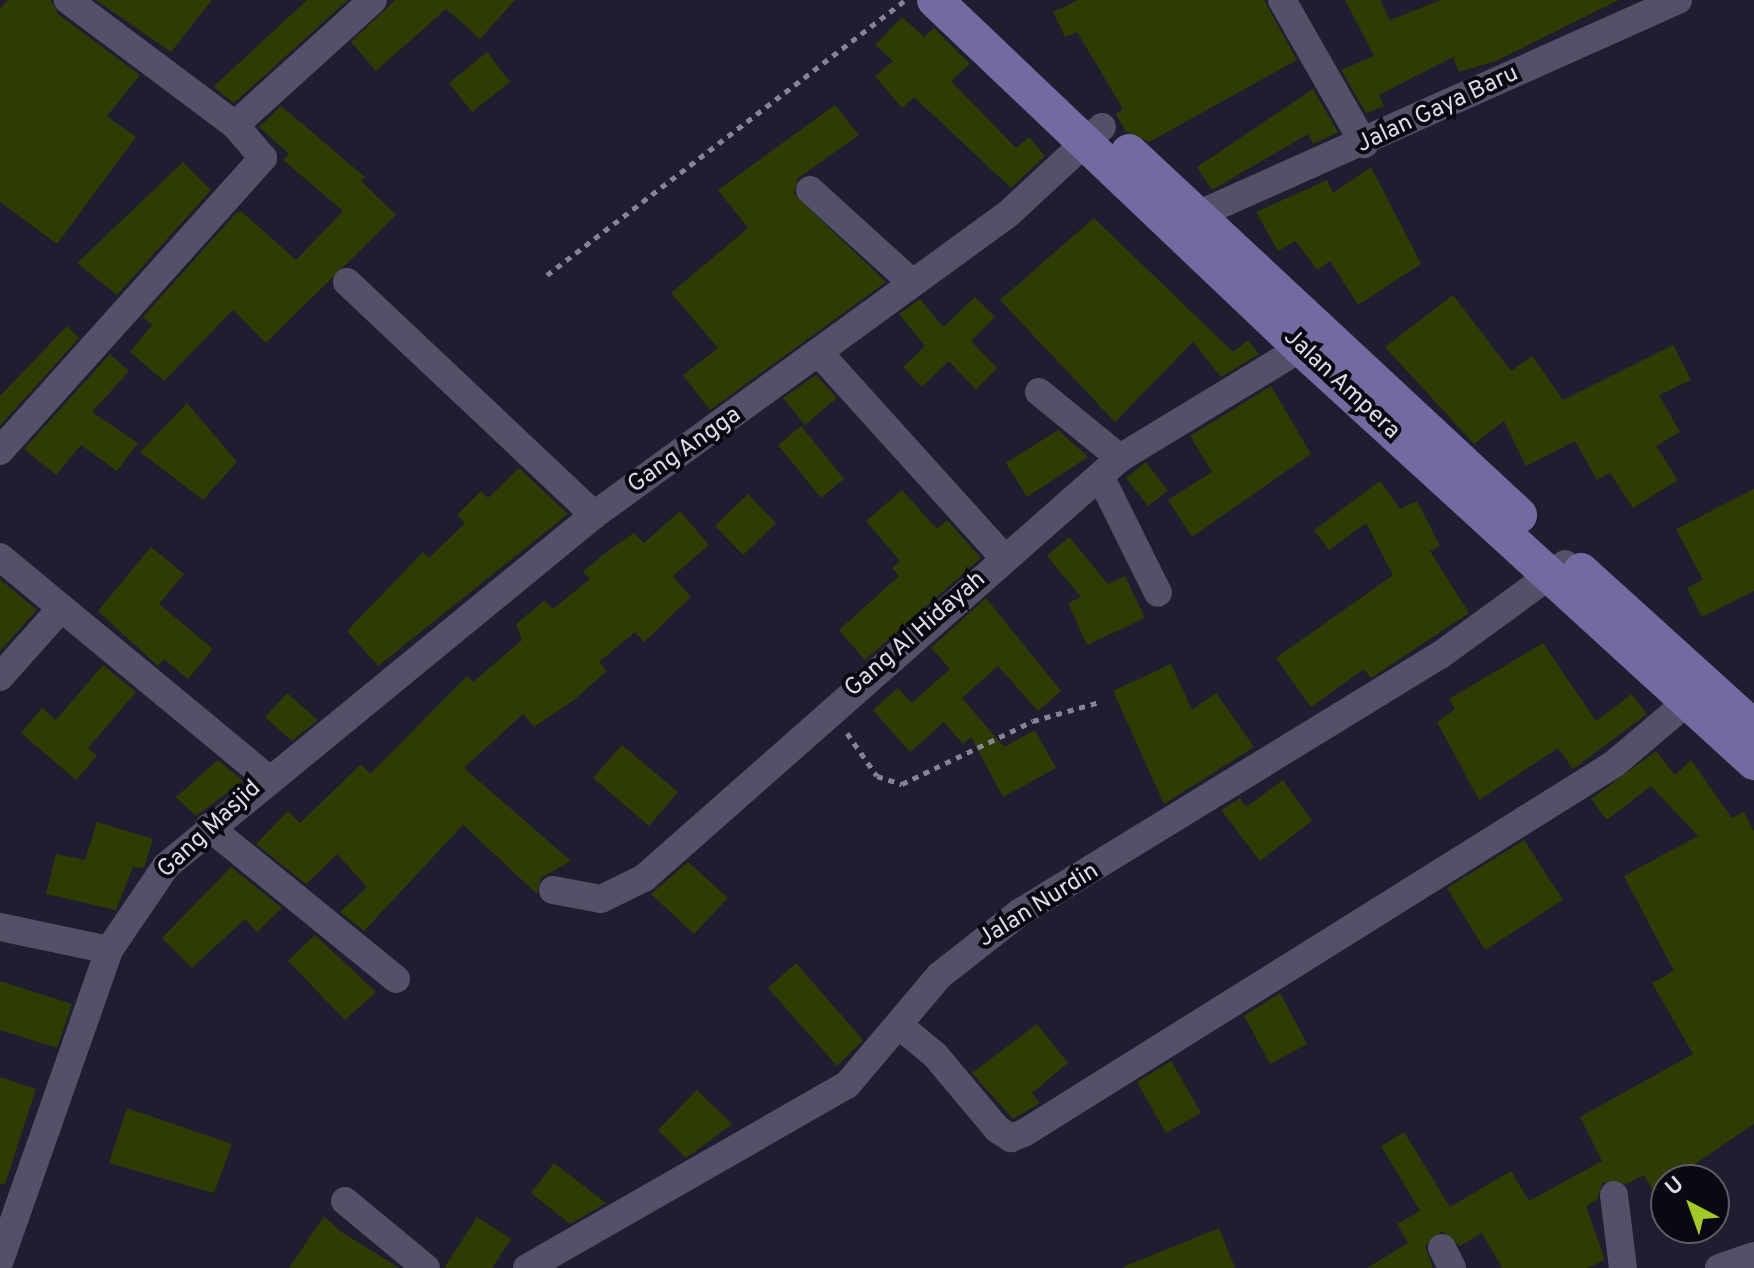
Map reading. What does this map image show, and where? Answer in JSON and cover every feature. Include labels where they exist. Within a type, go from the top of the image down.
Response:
[{"type":"main road","name":"Jalan Ampera","points":[[935,0],[1094,135],[1197,215],[1560,569],[1687,702],[1754,762]]},
{"type":"main road","name":"Jalan Ampera","points":[[967,0],[1301,348],[1560,569],[1754,728]]},
{"type":"street","points":[[0,451],[261,163],[259,149],[235,125],[68,0]]},
{"type":"street","points":[[235,125],[373,0]]},
{"type":"street","points":[[1282,0],[1364,144]]},
{"type":"street","name":"Jalan Gaya Baru","points":[[1197,215],[1364,144],[1678,0]]},
{"type":"street","name":"Gang Angga","points":[[267,778],[594,515],[820,354],[909,280],[1008,214],[1094,135]]},
{"type":"street","points":[[810,190],[909,280]]},
{"type":"street","points":[[347,282],[594,515]]},
{"type":"street","name":"Gang Al Hidayah","points":[[553,890],[601,899],[620,895],[1111,468],[1301,348]]},
{"type":"street","points":[[820,354],[1005,559]]},
{"type":"street","points":[[1039,392],[1111,468],[1158,593]]},
{"type":"street","points":[[0,557],[58,612],[267,778]]},
{"type":"street","name":"Jalan Nurdin","points":[[527,1268],[847,1085],[900,1026],[939,976],[1019,913],[1439,656],[1560,569]]},
{"type":"street","points":[[0,677],[58,612]]},
{"type":"street","points":[[900,1026],[935,1055],[997,1129],[1011,1138],[1024,1133],[1614,764],[1687,702]]},
{"type":"street","name":"Gang Masjid","points":[[0,1260],[109,950],[166,866],[267,778]]},
{"type":"street","points":[[209,827],[396,979]]},
{"type":"street","points":[[0,927],[109,950]]},
{"type":"street","points":[[1614,1195],[1623,1268]]},
{"type":"street","points":[[345,1201],[426,1268]]},
{"type":"street","points":[[1719,1268],[1754,1256]]},
{"type":"path","points":[[547,275],[905,0]]},
{"type":"path","points":[[828,711],[877,776],[902,784],[1033,721],[1096,703]]},
{"type":"building","points":[[8,0],[51,0],[58,14],[140,75],[107,116],[136,137],[57,244],[0,202],[0,9]]},
{"type":"building","points":[[96,0],[212,0],[171,52]]},
{"type":"building","points":[[307,0],[348,0],[234,103],[218,91],[214,86]]},
{"type":"building","points":[[395,0],[515,0],[480,39],[446,9],[376,71],[351,42]]},
{"type":"building","points":[[1078,0],[1264,0],[1297,60],[1149,142],[1126,132],[1116,114],[1123,109],[1077,32],[1065,37],[1053,12]]},
{"type":"building","points":[[1345,0],[1380,0],[1390,20],[1441,0],[1619,0],[1496,61],[1459,72],[1453,57],[1379,95],[1384,106],[1366,113],[1341,70],[1374,56]]},
{"type":"building","points":[[902,17],[924,37],[934,28],[970,64],[951,81],[1016,148],[1029,137],[1045,156],[1011,188],[914,97],[902,108],[875,76],[893,61],[875,45]]},
{"type":"building","points":[[487,52],[510,82],[472,112],[449,83]]},
{"type":"building","points":[[1313,89],[1338,132],[1313,144],[1308,134],[1212,190],[1197,167]]},
{"type":"building","points":[[835,105],[859,135],[798,178],[794,194],[886,282],[710,410],[683,375],[718,348],[671,293],[748,228],[718,190]]},
{"type":"building","points":[[281,106],[365,177],[361,181],[396,215],[266,343],[233,310],[164,381],[130,352],[152,325],[143,317],[235,214],[241,211],[296,260],[343,211],[283,160],[289,154],[259,127]]},
{"type":"building","points":[[183,162],[211,190],[117,295],[77,263]]},
{"type":"building","points":[[1371,167],[1421,264],[1358,305],[1330,261],[1317,270],[1296,241],[1278,251],[1256,212],[1327,180],[1333,193]]},
{"type":"building","points":[[1094,218],[1233,352],[1248,340],[1259,354],[1221,377],[1193,342],[1115,422],[1000,300]]},
{"type":"building","points":[[1453,295],[1511,371],[1532,356],[1563,400],[1673,345],[1691,380],[1659,395],[1680,432],[1656,446],[1678,480],[1633,508],[1610,473],[1597,480],[1575,441],[1526,466],[1504,421],[1474,444],[1385,347]]},
{"type":"building","points":[[975,297],[995,317],[971,341],[997,368],[976,390],[949,361],[922,387],[903,367],[925,346],[899,314],[920,299],[943,327]]},
{"type":"building","points":[[67,326],[79,338],[0,426],[0,396]]},
{"type":"building","points":[[110,354],[129,371],[92,412],[138,443],[117,471],[81,445],[56,475],[24,449]]},
{"type":"building","points":[[816,375],[837,398],[805,425],[783,398]]},
{"type":"building","points":[[1271,386],[1311,454],[1192,537],[1168,500],[1212,472],[1190,436]]},
{"type":"building","points":[[187,403],[237,462],[203,500],[140,452]]},
{"type":"building","points":[[801,426],[844,479],[821,498],[778,445]]},
{"type":"building","points":[[1058,430],[1088,457],[1027,497],[1006,463]]},
{"type":"building","points":[[1146,462],[1168,491],[1148,506],[1126,478]]},
{"type":"building","points":[[519,468],[568,514],[378,666],[347,631],[423,552],[429,558],[465,523],[457,515],[481,491],[488,498]]},
{"type":"building","points":[[1380,481],[1400,509],[1417,501],[1440,546],[1430,551],[1469,613],[1371,678],[1364,669],[1311,707],[1276,658],[1393,575],[1366,523],[1329,550],[1314,530]]},
{"type":"building","points":[[1754,489],[1754,591],[1702,617],[1687,588],[1703,580],[1676,529]]},
{"type":"building","points":[[902,490],[937,529],[947,520],[981,558],[865,660],[839,630],[899,576],[892,568],[900,561],[866,521]]},
{"type":"building","points":[[748,494],[776,523],[743,555],[715,526]]},
{"type":"building","points":[[680,511],[709,545],[673,576],[691,597],[644,642],[635,632],[599,662],[607,671],[574,700],[534,727],[523,714],[464,768],[571,861],[541,878],[537,894],[463,825],[364,931],[340,912],[367,887],[337,854],[306,884],[256,844],[288,811],[300,823],[361,764],[370,774],[467,676],[473,682],[522,640],[516,624],[545,600],[553,609],[590,579],[583,572],[604,554],[634,533],[644,543]]},
{"type":"building","points":[[1069,537],[1108,584],[1125,576],[1145,618],[1087,645],[1068,603],[1081,597],[1047,556]]},
{"type":"building","points":[[151,547],[184,574],[159,604],[213,649],[188,679],[164,659],[158,666],[98,611]]},
{"type":"building","points":[[0,579],[37,610],[0,651]]},
{"type":"building","points":[[986,598],[1061,691],[1038,711],[998,666],[962,698],[1004,747],[1035,730],[1056,768],[1003,797],[971,737],[963,744],[944,722],[910,752],[873,710],[898,688],[912,703],[950,669],[931,648]]},
{"type":"building","points":[[1543,643],[1596,721],[1632,694],[1647,714],[1573,769],[1558,748],[1479,800],[1437,722],[1455,709],[1449,699]]},
{"type":"building","points":[[1171,664],[1192,710],[1216,693],[1254,747],[1164,804],[1113,691]]},
{"type":"building","points":[[103,665],[136,692],[88,748],[97,756],[76,780],[21,733],[42,708],[56,720]]},
{"type":"building","points":[[287,693],[318,720],[292,741],[265,717]]},
{"type":"building","points":[[622,745],[678,792],[649,826],[593,778]]},
{"type":"building","points":[[1656,751],[1675,775],[1691,760],[1732,818],[1744,812],[1754,831],[1754,1124],[1695,1164],[1650,1164],[1650,1185],[1644,1175],[1627,1184],[1603,1182],[1597,1200],[1586,1206],[1605,1260],[1587,1268],[1502,1268],[1482,1233],[1460,1246],[1442,1231],[1425,1246],[1433,1268],[1367,1268],[1408,1243],[1397,1224],[1420,1211],[1381,1146],[1404,1132],[1450,1207],[1511,1171],[1529,1201],[1602,1161],[1580,1117],[1693,1054],[1652,983],[1674,971],[1624,876],[1698,836],[1651,786],[1607,820],[1591,799]]},
{"type":"building","points":[[218,760],[243,781],[196,816],[176,797]]},
{"type":"building","points":[[1283,780],[1312,821],[1260,861],[1221,810],[1240,798],[1246,807]]},
{"type":"building","points":[[97,822],[153,839],[144,868],[133,867],[116,910],[46,894],[56,854],[85,860]]},
{"type":"building","points":[[1524,840],[1563,900],[1485,950],[1447,888]]},
{"type":"building","points":[[688,862],[728,898],[694,934],[651,894]]},
{"type":"building","points":[[231,867],[282,908],[257,932],[245,919],[192,968],[162,938]]},
{"type":"building","points":[[315,935],[376,992],[345,1020],[288,961]]},
{"type":"building","points":[[796,963],[863,1040],[837,1066],[768,988]]},
{"type":"building","points":[[0,981],[72,1004],[57,1048],[0,1030]]},
{"type":"building","points":[[1280,993],[1307,1044],[1270,1064],[1244,1016]]},
{"type":"building","points":[[1037,1024],[1068,1063],[1032,1093],[1040,1103],[1013,1119],[972,1073]]},
{"type":"building","points":[[1171,1061],[1201,1113],[1166,1133],[1137,1082]]},
{"type":"building","points":[[0,1077],[36,1089],[5,1184],[0,1184]]},
{"type":"building","points":[[697,1090],[732,1124],[686,1158],[658,1130]]},
{"type":"building","points":[[127,1108],[232,1144],[214,1193],[109,1163]]},
{"type":"building","points":[[554,1163],[606,1203],[570,1224],[531,1193]]},
{"type":"building","points":[[324,1216],[340,1231],[399,1268],[289,1268]]},
{"type":"building","points":[[477,1217],[511,1239],[492,1268],[444,1268]]},
{"type":"building","points":[[1219,1228],[1235,1268],[1123,1268],[1123,1267]]}]
